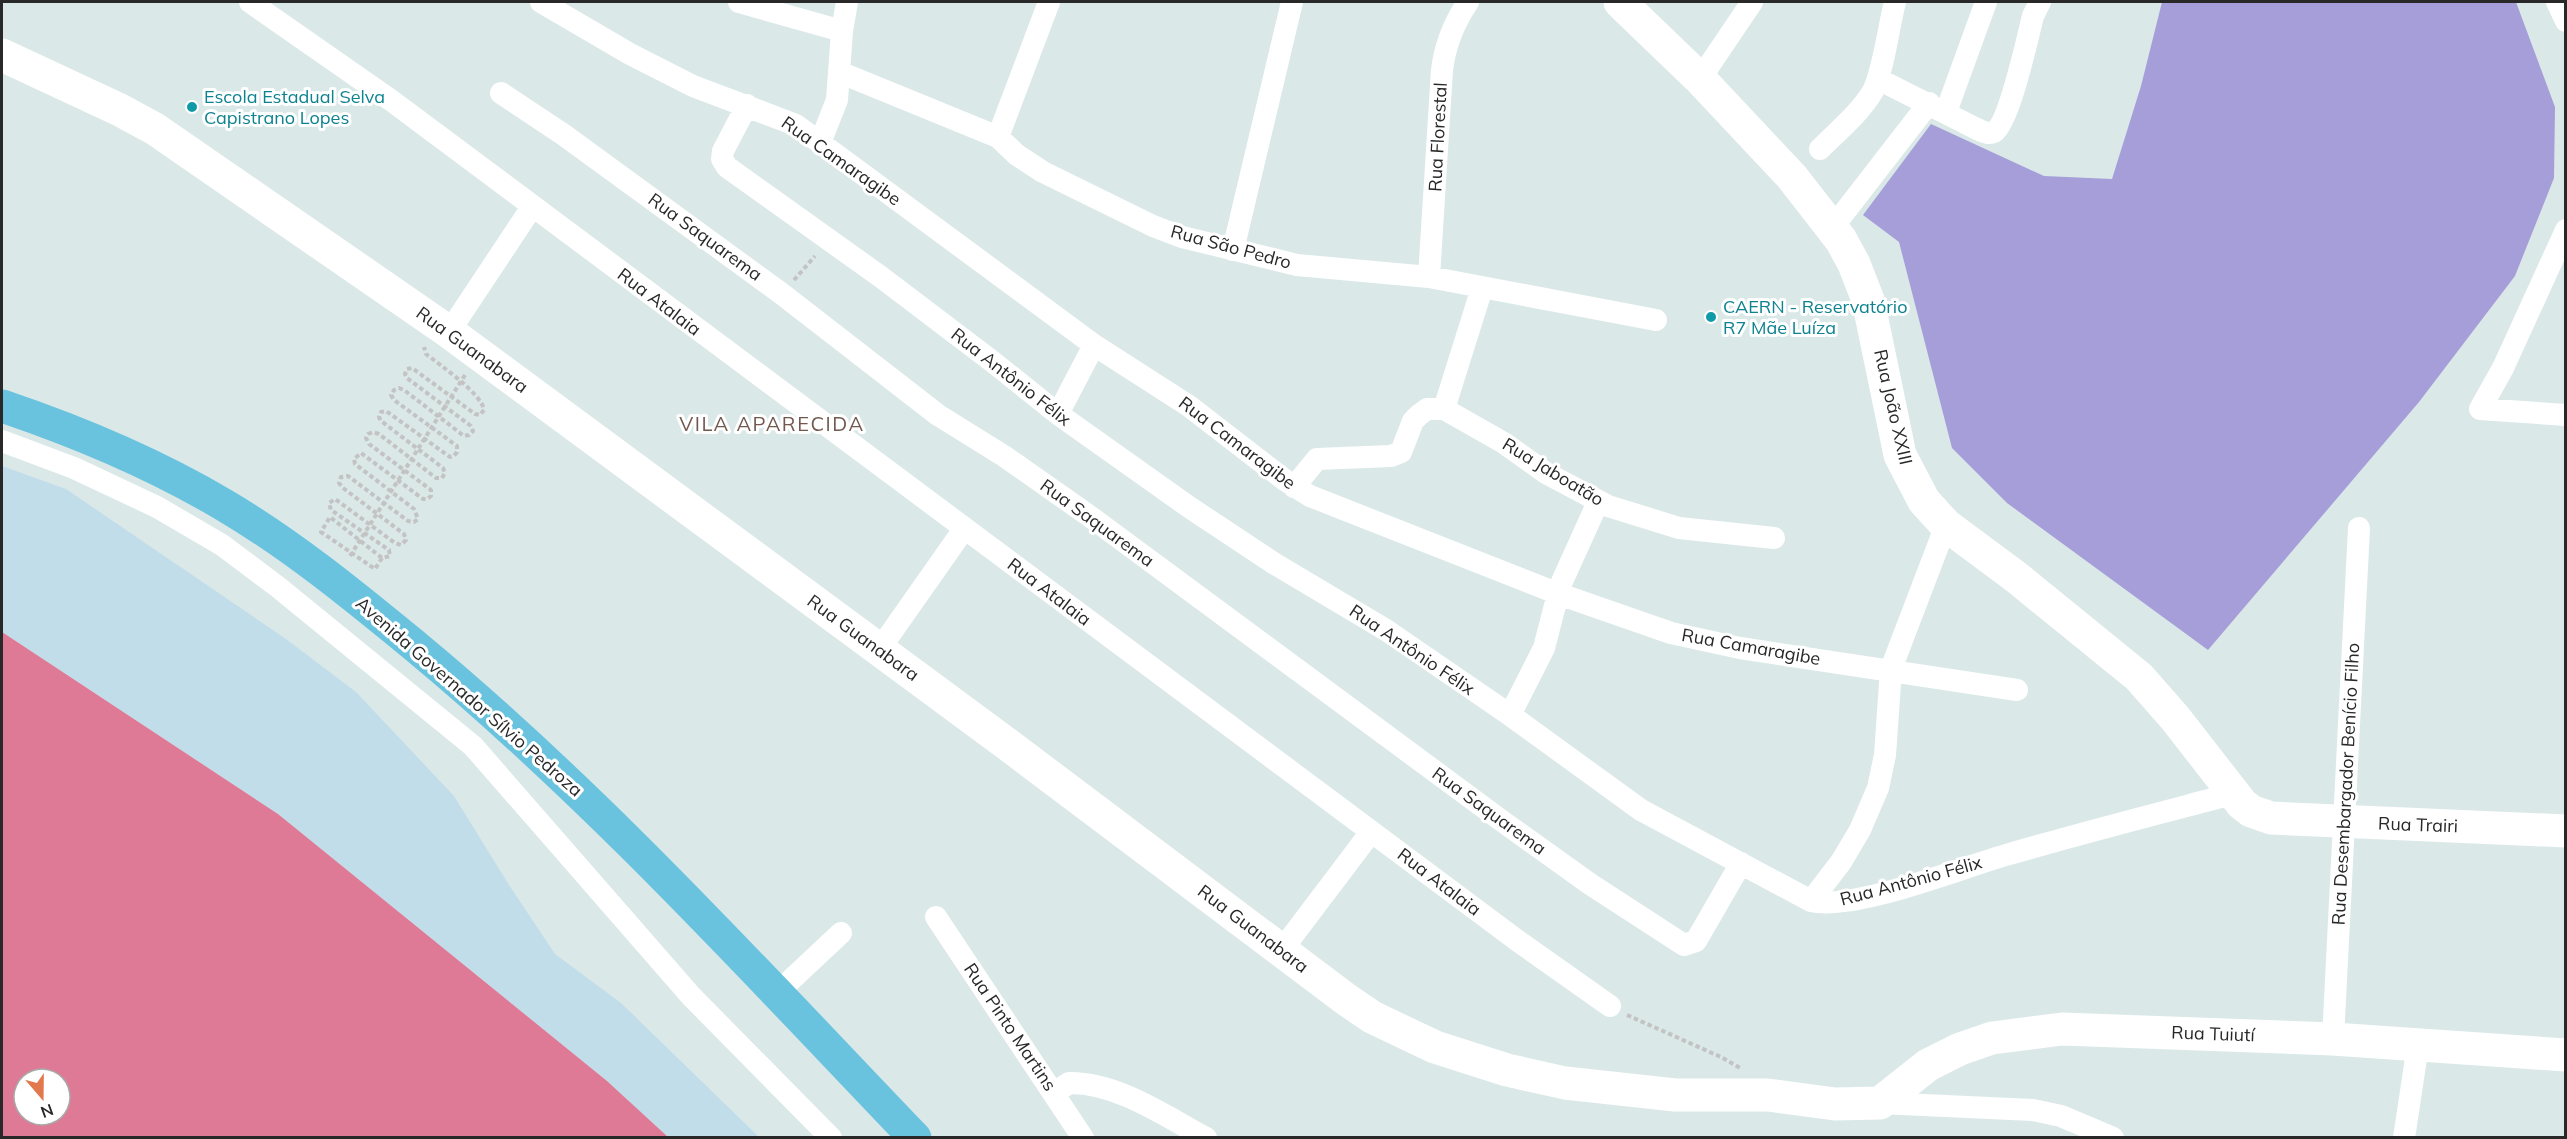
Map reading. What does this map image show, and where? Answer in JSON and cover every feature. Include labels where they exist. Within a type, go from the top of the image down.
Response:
[{"type":"main road","name":"Avenida Governador Sílvio Pedroza","points":[[2,405],[58,424],[138,458],[251,522],[334,581],[445,671],[521,737],[663,874],[915,1137]]},
{"type":"street","name":"Rua Atalaia","points":[[250,2],[392,101],[1371,832],[1610,1006]]},
{"type":"street","name":"Rua Camaragibe","points":[[541,2],[630,54],[681,80],[785,119],[820,142],[1094,345],[1189,406],[1294,487],[1325,503],[1559,594],[1671,633],[1706,642],[2017,690]]},
{"type":"street","points":[[739,2],[842,31]]},
{"type":"street","points":[[820,142],[837,99],[842,31],[847,2]]},
{"type":"street","points":[[998,137],[1049,2]]},
{"type":"street","points":[[1233,250],[1292,2]]},
{"type":"street","name":"Rua Florestal","points":[[1429,277],[1443,62],[1456,20],[1468,2]]},
{"type":"street","name":"Rua João XXIII","points":[[1620,2],[1700,79],[1792,177],[1833,227],[1854,264],[1868,300],[1900,455],[1924,501],[1946,525],[2032,590],[2139,677],[2175,717],[2232,794],[2251,811],[2271,818]]},
{"type":"street","points":[[1700,79],[1752,2]]},
{"type":"street","points":[[1820,149],[1862,106],[1878,79],[1895,2]]},
{"type":"street","points":[[1833,227],[1938,108],[1986,2]]},
{"type":"street","points":[[1878,79],[1977,129],[1988,134],[1993,133],[2007,110],[2033,16],[2040,2]]},
{"type":"street","points":[[2557,2],[2565,21]]},
{"type":"street","name":"Rua Guanabara","points":[[2,55],[156,129],[440,338],[478,354],[1181,874],[1347,1000],[1387,1025],[1435,1047],[1507,1070],[1565,1083],[1675,1095],[1768,1095]]},
{"type":"street","name":"Rua São Pedro","points":[[839,72],[998,137],[1017,155],[1042,172],[1086,195],[1182,237],[1297,265],[1429,277],[1656,320]]},
{"type":"street","name":"Rua Saquarema","points":[[501,93],[564,135],[782,294],[930,409],[1004,456],[1088,515],[1581,878],[1684,945],[1696,941],[1741,863]]},
{"type":"street","name":"Rua Antônio Félix","points":[[747,105],[723,151],[724,164],[830,239],[1058,414],[1189,507],[1275,564],[1378,625],[1510,715],[1641,810],[1811,901],[1834,903],[1870,896],[2007,854],[2232,794]]},
{"type":"street","points":[[440,338],[532,207]]},
{"type":"street","points":[[2565,230],[2503,368],[2480,409],[2565,415]]},
{"type":"street","points":[[1294,487],[1317,459],[1391,456],[1401,452],[1413,422],[1419,415],[1427,409],[1444,409],[1482,288]]},
{"type":"street","points":[[1058,414],[1094,345]]},
{"type":"street","points":[[2503,368],[2514,410]]},
{"type":"street","name":"Rua Jaboatão","points":[[1444,409],[1504,443],[1546,473],[1598,502],[1679,528],[1774,538]]},
{"type":"street","points":[[2,441],[74,468],[157,507],[222,544],[472,746],[691,996],[831,1137]]},
{"type":"street","points":[[1510,715],[1544,648],[1559,594],[1598,502]]},
{"type":"street","points":[[1811,901],[1841,862],[1860,830],[1878,788],[1885,755],[1891,669],[1946,525]]},
{"type":"street","name":"Rua Desembargador Benício Filho","points":[[2333,1040],[2359,528]]},
{"type":"street","points":[[879,650],[964,529]]},
{"type":"street","name":"Rua Trairi","points":[[2271,818],[2565,831]]},
{"type":"street","points":[[1281,951],[1371,832]]},
{"type":"street","name":"Rua Pinto Martins","points":[[936,917],[1083,1137]]},
{"type":"street","points":[[777,993],[841,933]]},
{"type":"street","name":"Rua Tuiutí","points":[[1880,1103],[1928,1065],[1960,1049],[1992,1038],[2062,1029],[2333,1040],[2565,1055]]},
{"type":"street","points":[[2404,1137],[2418,1045]]},
{"type":"street","points":[[1054,1093],[1069,1083],[1100,1088],[1120,1094],[1206,1137]]},
{"type":"street","points":[[1768,1095],[1835,1104],[1880,1103],[2033,1110],[2061,1116],[2113,1137]]},
{"type":"path","points":[[782,294],[830,239]]},
{"type":"path","points":[[382,558],[330,517],[321,532],[375,569],[382,558],[390,556],[389,550],[331,510],[328,505],[330,501],[338,500],[395,543],[401,545],[406,540],[404,534],[339,483],[341,477],[348,476],[408,520],[414,522],[418,519],[414,509],[355,464],[354,459],[361,453],[423,499],[431,496],[431,490],[369,444],[366,438],[373,432],[379,434],[436,478],[442,478],[445,473],[443,468],[381,421],[379,417],[381,412],[386,411],[450,457],[454,456],[457,446],[394,400],[391,395],[399,388],[404,390],[464,436],[469,435],[472,431],[471,426],[407,378],[405,374],[408,369],[412,368],[475,414],[480,415],[484,410],[483,405],[460,382],[426,354],[423,348],[426,344],[440,338]]},
{"type":"path","points":[[334,581],[478,354]]},
{"type":"path","points":[[1610,1006],[1733,1062],[1768,1095]]},
{"type":"shaded area","points":[[2162,2],[2516,2],[2555,107],[2554,178],[2515,276],[2419,402],[2208,650],[2007,503],[1952,448],[1899,242],[1863,215],[1931,124],[2044,176],[2112,179],[2141,86]]},
{"type":"shaded area","points":[[2,632],[278,814],[607,1081],[668,1137],[2,1137]]},
{"type":"sand","points":[[2,466],[66,489],[286,639],[356,692],[454,796],[555,954],[621,1003],[759,1137],[668,1137],[607,1081],[278,814],[2,632]]},
{"type":"place","name":"Escola Estadual Selva Capistrano Lopes","points":[[192,107]]},
{"type":"place","name":"CAERN - Reservatório R7 Mãe Luíza","points":[[1711,317]]},
{"type":"district","name":"VILA APARECIDA","points":[[772,424]]}]
